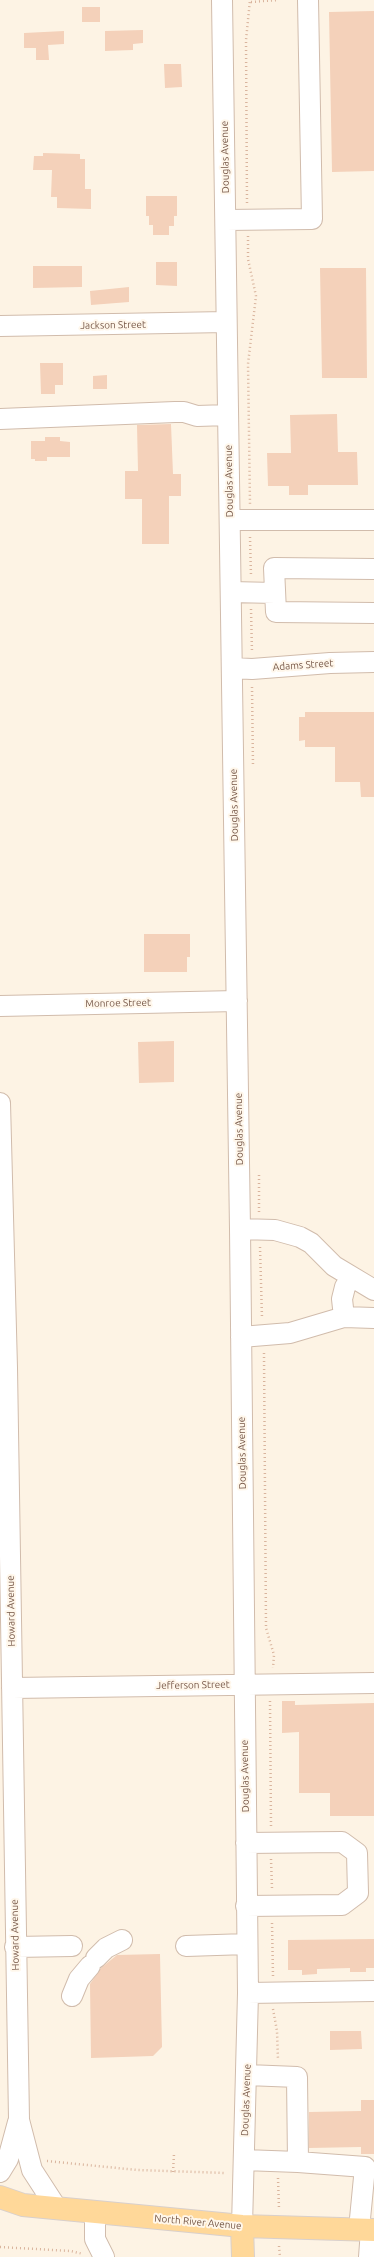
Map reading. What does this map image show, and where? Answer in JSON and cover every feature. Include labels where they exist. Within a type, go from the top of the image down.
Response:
[{"type":"main road","name":"North River Avenue","points":[[0,2197],[23,2205],[242,2226],[368,2230]]},
{"type":"main road","name":"North River Avenue","points":[[0,2211],[23,2205]]},
{"type":"main road","name":"Douglas Avenue","points":[[242,2226],[243,2257]]},
{"type":"street","name":"Douglas Avenue","points":[[222,0],[240,1229],[248,1993],[242,2226]]},
{"type":"street","points":[[226,220],[312,219],[308,0]]},
{"type":"street","name":"Jackson Street","points":[[0,326],[226,322]]},
{"type":"street","points":[[0,419],[184,412],[197,416],[228,415]]},
{"type":"street","points":[[230,520],[374,520]]},
{"type":"street","points":[[374,569],[274,568],[276,612],[374,613]]},
{"type":"street","points":[[231,592],[275,593]]},
{"type":"street","name":"Adams Street","points":[[232,668],[252,669],[330,663],[374,662]]},
{"type":"street","name":"Monroe Street","points":[[0,1006],[237,1001]]},
{"type":"street","name":"Howard Avenue","points":[[0,1103],[19,2120],[32,2170],[56,2207]]},
{"type":"street","points":[[240,1229],[275,1230],[300,1237],[311,1243],[334,1266],[374,1290]]},
{"type":"street","points":[[344,1317],[342,1299],[345,1287],[351,1277]]},
{"type":"street","points":[[241,1337],[290,1333],[344,1317],[374,1318]]},
{"type":"street","name":"Jefferson Street","points":[[12,1688],[374,1683]]},
{"type":"street","points":[[246,1843],[342,1842],[357,1853],[358,1886],[358,1893],[342,1905],[246,1906]]},
{"type":"street","points":[[72,1996],[79,1979],[93,1962],[106,1948],[122,1940]]},
{"type":"street","points":[[186,1946],[247,1944]]},
{"type":"street","points":[[15,1947],[72,1946]]},
{"type":"street","points":[[248,1993],[374,1991]]},
{"type":"street","points":[[247,2075],[297,2077],[298,2162]]},
{"type":"street","name":"Howard Avenue","points":[[0,2172],[8,2159],[19,2120]]},
{"type":"street","points":[[244,2166],[298,2162],[365,2167],[369,2257]]},
{"type":"street","points":[[95,2212],[95,2256]]},
{"type":"path","points":[[251,2],[278,0]]},
{"type":"path","points":[[260,1248],[262,1320]]},
{"type":"path","points":[[264,1351],[266,1628],[274,1655],[273,1669]]},
{"type":"path","points":[[270,1705],[271,1832]]},
{"type":"path","points":[[271,1855],[272,1890]]},
{"type":"path","points":[[272,1921],[273,1978]]},
{"type":"path","points":[[273,2006],[277,2031],[278,2059]]},
{"type":"path","points":[[173,2172],[174,2154]]},
{"type":"path","points":[[40,2160],[173,2172],[244,2166]]},
{"type":"path","points":[[0,2247],[71,2251],[95,2256]]},
{"type":"building","points":[[82,7],[100,7],[100,22],[82,22]]},
{"type":"building","points":[[374,11],[374,171],[332,172],[329,12]]},
{"type":"building","points":[[143,30],[143,43],[133,44],[133,50],[105,51],[105,31]]},
{"type":"building","points":[[64,31],[64,44],[48,45],[49,60],[36,60],[36,48],[24,48],[24,33]]},
{"type":"building","points":[[164,64],[181,64],[182,87],[165,88]]},
{"type":"building","points":[[43,153],[80,154],[80,159],[85,159],[85,189],[91,189],[91,209],[57,208],[57,197],[51,197],[52,170],[33,170],[34,156],[43,156]]},
{"type":"building","points":[[146,196],[177,196],[177,216],[174,216],[174,226],[169,226],[169,235],[153,235],[153,225],[149,225],[149,216],[146,216]]},
{"type":"building","points":[[156,262],[177,262],[177,286],[156,285]]},
{"type":"building","points":[[33,266],[82,266],[82,287],[33,288]]},
{"type":"building","points":[[320,268],[366,268],[367,378],[322,378]]},
{"type":"building","points":[[129,287],[129,302],[91,305],[90,291]]},
{"type":"building","points":[[40,363],[63,363],[63,385],[55,385],[55,394],[41,394]]},
{"type":"building","points":[[107,375],[107,389],[93,389],[93,376]]},
{"type":"building","points":[[337,414],[338,452],[357,452],[358,485],[308,485],[308,495],[289,495],[289,486],[268,486],[267,453],[291,453],[290,415]]},
{"type":"building","points":[[171,424],[173,474],[181,474],[181,496],[169,496],[169,544],[142,544],[142,499],[125,499],[125,471],[138,471],[137,425]]},
{"type":"building","points":[[45,437],[60,437],[60,441],[70,442],[70,457],[47,457],[47,461],[35,461],[35,459],[31,459],[31,441],[45,441]]},
{"type":"building","points":[[305,712],[374,712],[374,797],[361,797],[360,782],[335,782],[335,747],[305,747],[305,740],[299,741],[299,717],[305,717]]},
{"type":"building","points":[[144,934],[190,934],[190,957],[187,957],[187,972],[144,972]]},
{"type":"building","points":[[174,1041],[174,1082],[139,1083],[138,1042]]},
{"type":"building","points":[[282,1701],[295,1701],[295,1705],[374,1703],[374,1816],[330,1816],[330,1793],[299,1793],[299,1732],[282,1733]]},
{"type":"building","points":[[374,1939],[374,1968],[366,1968],[366,1972],[350,1972],[350,1968],[317,1969],[317,1974],[302,1975],[302,1970],[288,1970],[288,1940]]},
{"type":"building","points":[[160,1954],[162,2047],[153,2056],[91,2058],[90,1984],[101,1968],[117,1955]]},
{"type":"building","points":[[330,2031],[361,2031],[362,2049],[330,2050]]},
{"type":"building","points":[[361,2100],[374,2100],[374,2154],[361,2154],[361,2147],[309,2148],[309,2112],[361,2111]]}]
